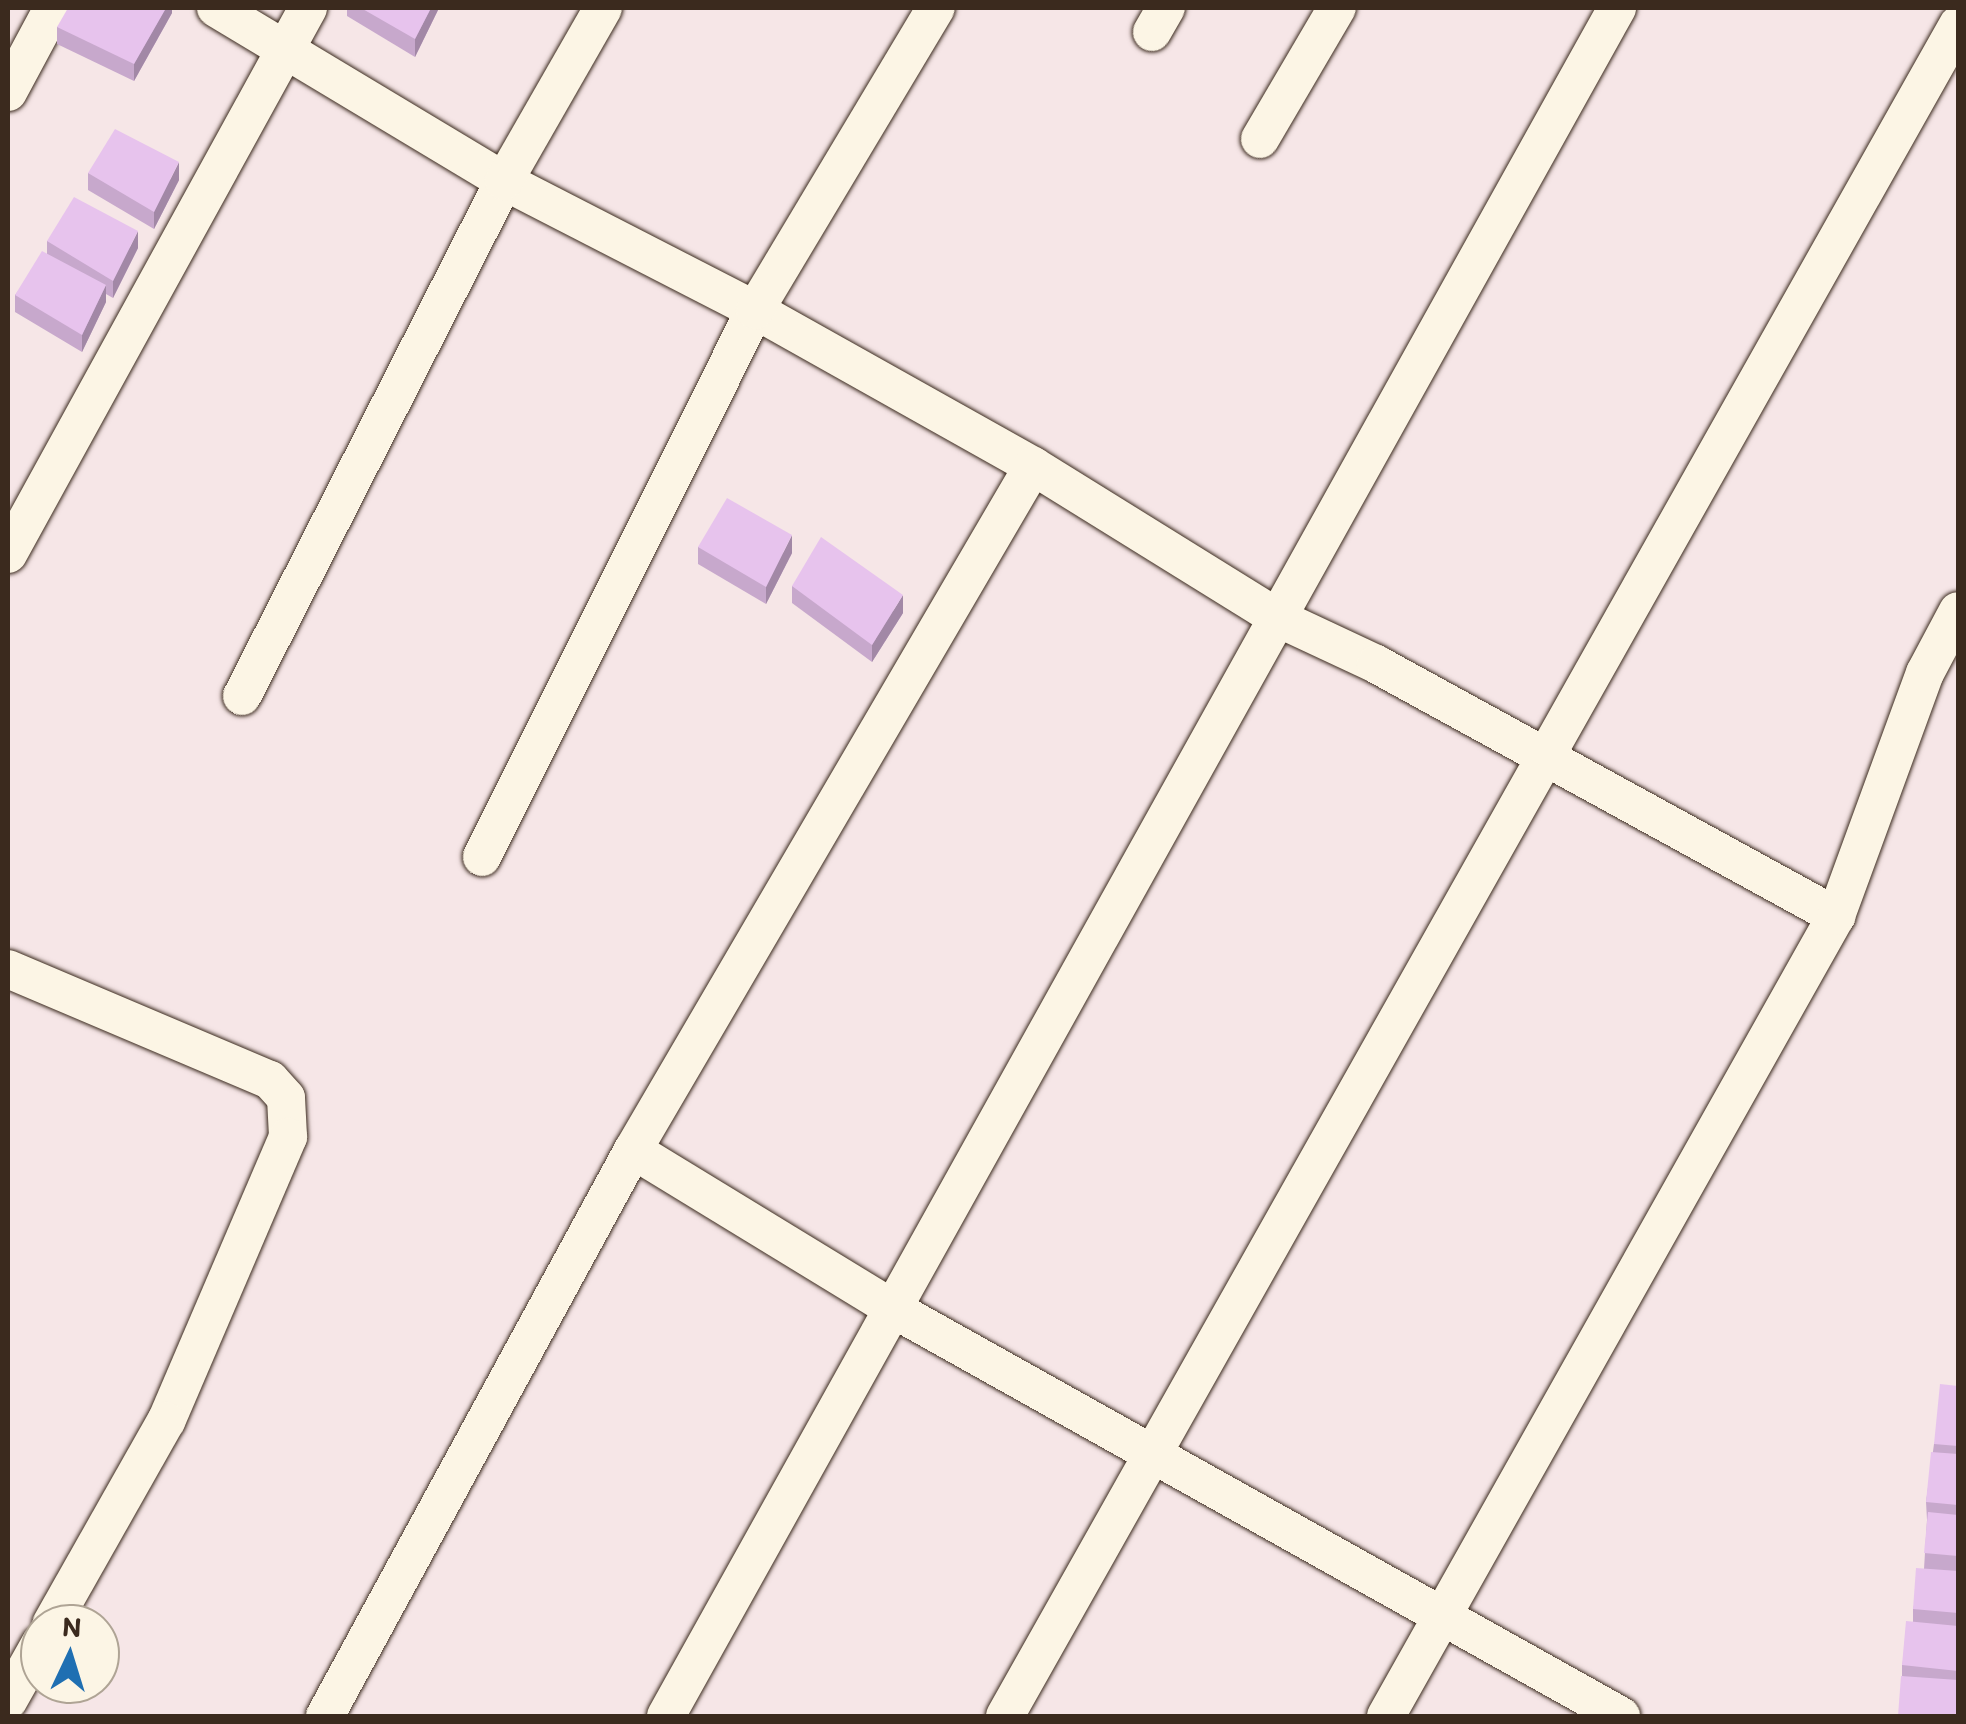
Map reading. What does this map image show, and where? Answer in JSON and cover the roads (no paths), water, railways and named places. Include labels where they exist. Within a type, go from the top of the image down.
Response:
[{"type":"street","points":[[8,92],[53,8]]},
{"type":"street","points":[[216,8],[504,182],[755,310],[1033,466],[1278,618],[1550,758],[1836,916]]},
{"type":"street","points":[[8,554],[308,8]]},
{"type":"street","points":[[242,696],[504,182],[603,8]]},
{"type":"street","points":[[482,857],[755,310],[936,8]]},
{"type":"street","points":[[1260,139],[1337,8]]},
{"type":"street","points":[[666,1716],[1616,8]]},
{"type":"street","points":[[1005,1716],[1550,758],[1958,25]]},
{"type":"street","points":[[326,1716],[633,1150],[1033,466]]},
{"type":"street","points":[[1386,1716],[1836,916],[1941,673],[1958,611]]},
{"type":"street","points":[[8,969],[270,1080],[286,1098],[288,1137],[166,1421],[62,1604]]},
{"type":"street","points":[[633,1150],[895,1310],[1621,1716]]}]
